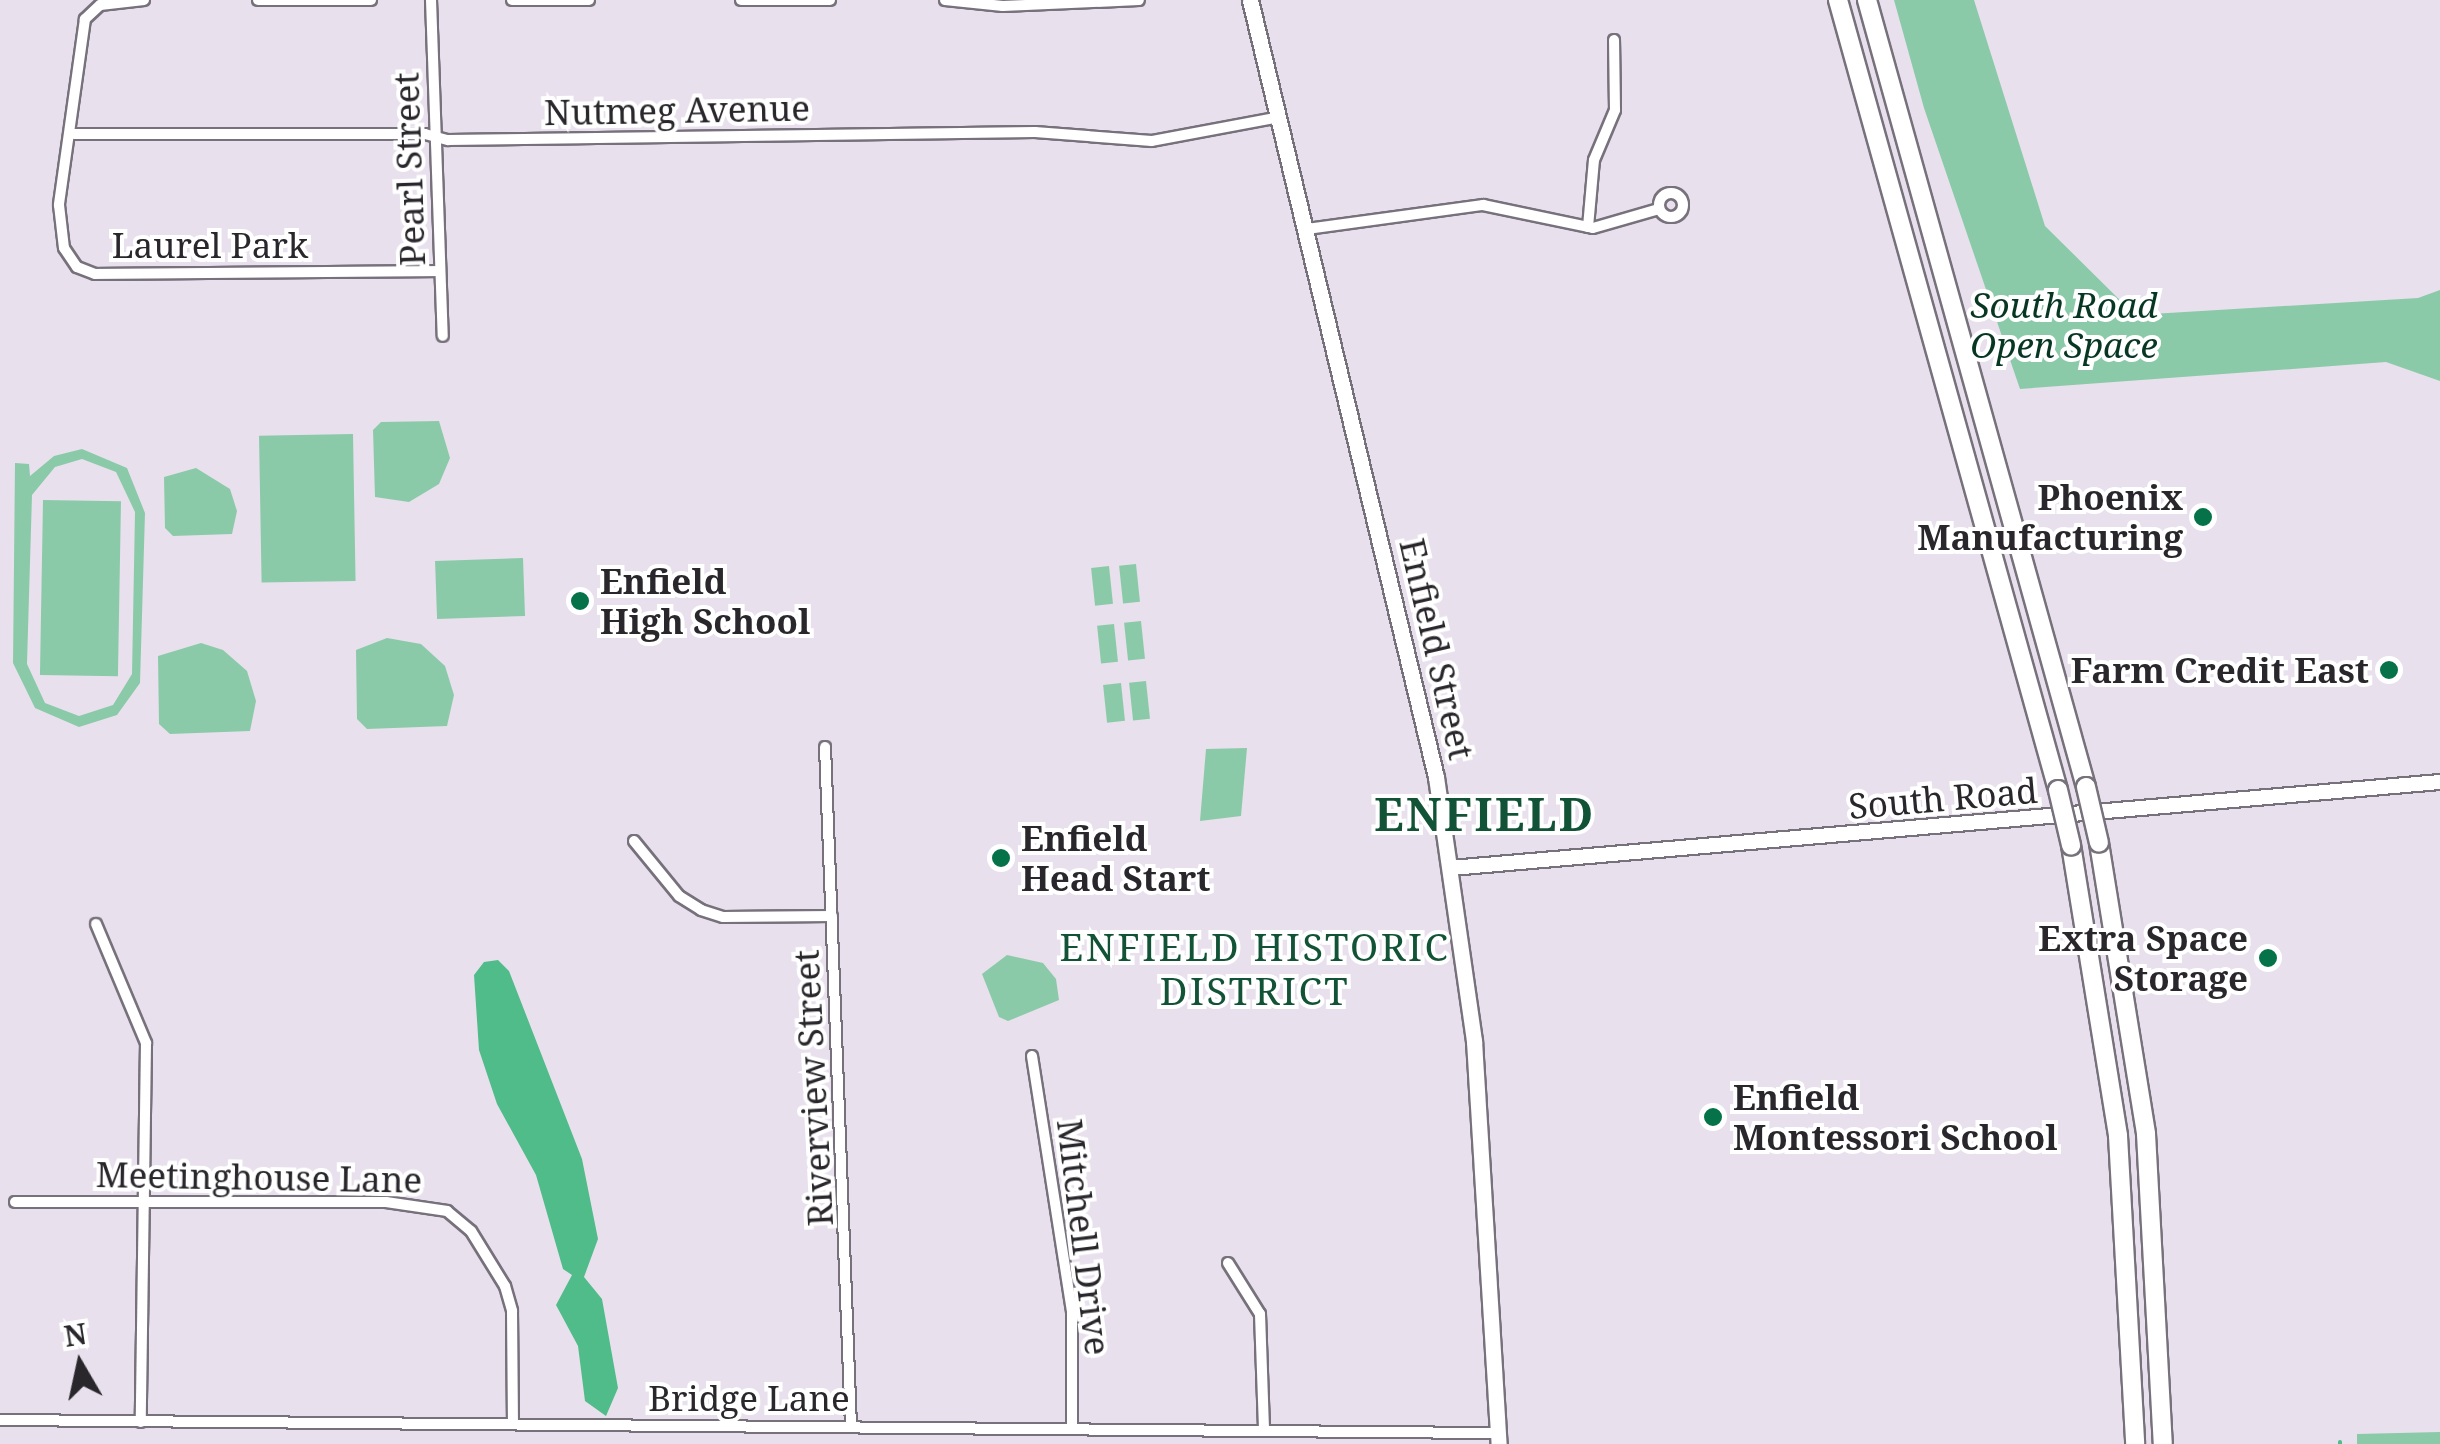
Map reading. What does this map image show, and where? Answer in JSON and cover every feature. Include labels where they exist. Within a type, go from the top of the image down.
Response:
[{"type":"highway","points":[[1838,0],[2071,845],[2118,1136],[2135,1444]]},
{"type":"highway","points":[[1868,0],[2099,842],[2150,1164],[2162,1444]]},
{"type":"main road","name":"Enfield Street","points":[[1250,0],[1424,720],[1451,868],[1479,1101],[1498,1439]]},
{"type":"main road","name":"South Road","points":[[1451,868],[2440,782]]},
{"type":"street","name":"Laurel Park","points":[[144,0],[100,4],[85,19],[74,134],[65,151],[59,205],[64,248],[78,267],[95,274],[440,272]]},
{"type":"street","points":[[258,0],[371,0]]},
{"type":"street","name":"Pearl Street","points":[[430,0],[443,336]]},
{"type":"street","points":[[512,0],[588,0]]},
{"type":"street","points":[[741,0],[830,0]]},
{"type":"street","points":[[945,0],[1002,6],[1139,0]]},
{"type":"street","points":[[1588,227],[1594,160],[1614,110],[1614,40]]},
{"type":"street","name":"Nutmeg Avenue","points":[[74,134],[436,134],[448,140],[1035,132],[1152,142],[1280,117]]},
{"type":"street","points":[[1306,228],[1482,205],[1588,227],[1659,209]]},
{"type":"street","name":"Riverview Street","points":[[826,748],[852,1426]]},
{"type":"street","points":[[634,841],[679,896],[700,910],[723,917],[832,916]]},
{"type":"street","points":[[96,924],[146,1042],[147,1202],[141,1422]]},
{"type":"street","name":"Mitchell Drive","points":[[1032,1056],[1072,1312],[1072,1427]]},
{"type":"street","name":"Meetinghouse Lane","points":[[16,1202],[431,1205],[458,1218],[493,1263],[508,1299],[513,1424]]},
{"type":"street","points":[[1228,1263],[1260,1314],[1264,1428]]},
{"type":"street","name":"Bridge Lane","points":[[0,1420],[1264,1428],[1498,1439]]},
{"type":"green space","name":"South Road Open Space","points":[[1894,0],[1974,0],[2045,226],[2135,315],[2418,298],[2440,290],[2440,381],[2386,362],[2020,389],[1924,108]]},
{"type":"green space","points":[[439,421],[450,458],[439,484],[409,502],[375,497],[373,430],[381,422]]},
{"type":"green space","points":[[353,434],[356,581],[262,583],[259,436]]},
{"type":"green space","points":[[82,449],[127,468],[145,513],[140,683],[117,715],[79,727],[35,708],[13,663],[15,463],[29,464],[30,476],[54,456]],"holes":[[[82,459],[116,472],[135,512],[132,674],[113,705],[79,716],[45,703],[27,664],[32,495],[55,467]]]},
{"type":"green space","points":[[196,468],[230,489],[237,511],[232,534],[173,536],[165,528],[164,477]]},
{"type":"green space","points":[[43,500],[121,501],[118,676],[40,675]]},
{"type":"green space","points":[[523,558],[525,616],[437,619],[435,561]]},
{"type":"green space","points":[[1136,564],[1140,602],[1123,604],[1119,566]]},
{"type":"green space","points":[[1109,566],[1113,604],[1095,606],[1091,568]]},
{"type":"green space","points":[[1141,621],[1145,659],[1128,661],[1124,623]]},
{"type":"green space","points":[[1114,624],[1118,662],[1101,664],[1097,626]]},
{"type":"green space","points":[[387,638],[421,644],[445,666],[454,695],[447,726],[367,729],[357,719],[356,650]]},
{"type":"green space","points":[[201,643],[223,650],[247,671],[256,701],[250,731],[170,734],[159,724],[158,656]]},
{"type":"green space","points":[[1146,681],[1150,719],[1133,721],[1129,683]]},
{"type":"green space","points":[[1121,683],[1125,721],[1107,723],[1103,685]]},
{"type":"green space","points":[[1247,748],[1241,816],[1200,821],[1206,749]]},
{"type":"green space","points":[[1007,955],[1043,963],[1056,979],[1059,1000],[1008,1021],[999,1017],[982,974]]},
{"type":"green space","points":[[2440,1432],[2440,1444],[2357,1444],[2357,1434]]},
{"type":"shaded area","points":[[498,960],[509,971],[582,1159],[598,1239],[584,1277],[602,1299],[618,1388],[606,1416],[585,1401],[578,1346],[556,1305],[572,1275],[563,1269],[536,1175],[497,1104],[479,1050],[474,975],[484,962]]},
{"type":"place","name":"Phoenix Manufacturing","points":[[2203,517]]},
{"type":"place","name":"Enfield High School","points":[[580,601]]},
{"type":"place","name":"Farm Credit East","points":[[2389,670]]},
{"type":"place","name":"Enfield Head Start","points":[[1001,858]]},
{"type":"place","name":"Extra Space Storage","points":[[2268,958]]},
{"type":"place","name":"Enfield Montessori School","points":[[1713,1117]]},
{"type":"district","name":"ENFIELD","points":[[1485,814]]},
{"type":"district","name":"ENFIELD HISTORIC DISTRICT","points":[[1255,969]]}]
